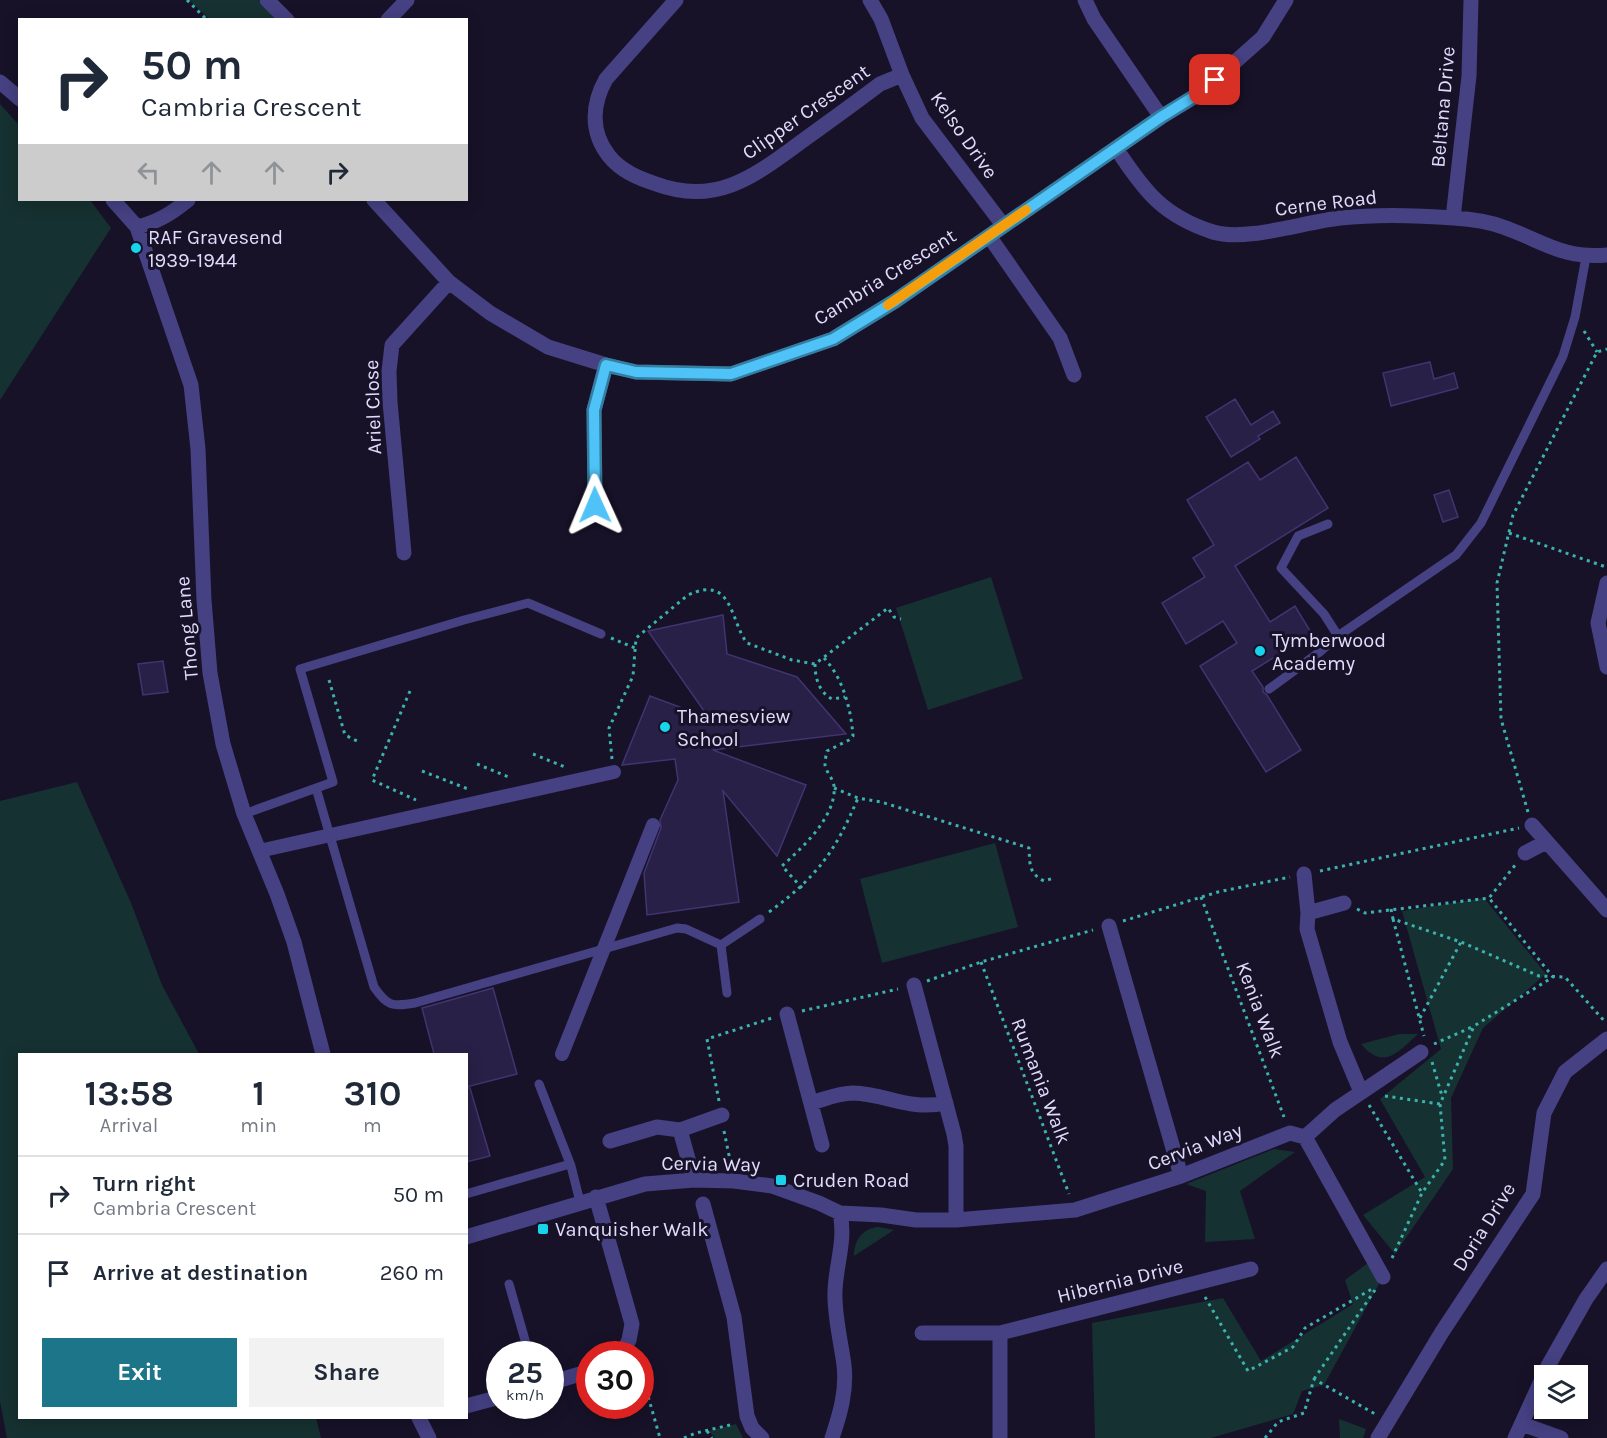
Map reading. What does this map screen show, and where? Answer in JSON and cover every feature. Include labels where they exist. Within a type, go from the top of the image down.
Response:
[{"type":"street","points":[[267,0],[285,18]]},
{"type":"street","points":[[390,18],[407,0]]},
{"type":"street","name":"Clipper Crescent","points":[[675,0],[606,79],[598,93],[595,106],[598,136],[603,148],[611,158],[629,173],[660,186],[679,191],[698,192],[719,189],[747,180],[879,84],[902,75]]},
{"type":"street","name":"Kelso Drive","points":[[870,0],[881,19],[902,75],[922,118],[1003,225]]},
{"type":"street","points":[[1085,0],[1094,20],[1161,117]]},
{"type":"street","name":"Cambria Crescent","points":[[375,201],[449,282],[490,313],[548,347],[636,372],[731,374],[833,339],[895,301],[1161,117],[1198,94],[1263,37],[1286,0]]},
{"type":"street","name":"Beltana Drive","points":[[1453,218],[1469,76],[1472,0]]},
{"type":"street","points":[[0,82],[18,97]]},
{"type":"street","name":"Cerne Road","points":[[1116,148],[1139,183],[1162,207],[1188,223],[1216,233],[1246,235],[1308,223],[1370,216],[1453,218],[1482,221],[1503,227],[1560,250],[1586,257],[1607,255]]},
{"type":"street","name":"Thong Lane","points":[[114,201],[137,227],[190,385],[198,449],[204,600],[210,673],[224,744],[244,814],[294,942],[323,1053]]},
{"type":"street","points":[[137,227],[154,223],[171,214],[187,201]]},
{"type":"street","points":[[989,236],[1060,338],[1074,375]]},
{"type":"street","name":"Ariel Close","points":[[404,553],[390,392],[389,371],[392,345],[449,282]]},
{"type":"street","points":[[595,505],[594,410],[606,365]]},
{"type":"street","points":[[1607,583],[1598,623],[1607,668]]},
{"type":"street","points":[[259,851],[614,772]]},
{"type":"street","points":[[562,1054],[653,825]]},
{"type":"street","points":[[1532,825],[1607,910]]},
{"type":"street","points":[[1525,853],[1546,842]]},
{"type":"street","points":[[1304,874],[1308,913],[1307,929],[1337,1032],[1361,1092]]},
{"type":"street","points":[[1308,913],[1344,903]]},
{"type":"street","points":[[1109,926],[1181,1176]]},
{"type":"street","points":[[914,985],[956,1146],[956,1220]]},
{"type":"street","points":[[787,1014],[822,1145]]},
{"type":"street","name":"Doria Drive","points":[[1378,1438],[1442,1332],[1533,1194],[1544,1113],[1565,1072],[1607,1039]]},
{"type":"street","name":"Cervia Way","points":[[468,1236],[645,1184],[694,1180],[734,1181],[772,1186],[840,1213],[916,1220],[956,1220],[1075,1210],[1297,1135],[1424,1050]]},
{"type":"street","points":[[811,1103],[837,1095],[855,1093],[909,1105],[934,1106],[946,1103]]},
{"type":"street","points":[[610,1140],[657,1126],[680,1130],[722,1115]]},
{"type":"street","points":[[680,1130],[694,1180]]},
{"type":"street","points":[[1297,1135],[1383,1277]]},
{"type":"street","points":[[596,1197],[632,1324],[628,1341]]},
{"type":"street","points":[[703,1204],[734,1317],[748,1420],[762,1438]]},
{"type":"street","points":[[832,1438],[843,1403],[845,1386],[835,1294],[843,1234],[840,1213]]},
{"type":"street","name":"Hibernia Drive","points":[[922,1333],[1000,1333],[1251,1269]]},
{"type":"street","points":[[1515,1438],[1548,1366],[1586,1299],[1607,1269]]},
{"type":"street","points":[[1000,1333],[1000,1438]]},
{"type":"street","points":[[468,1405],[486,1401]]},
{"type":"street","points":[[420,1419],[429,1438]]},
{"type":"street","points":[[1522,1424],[1561,1438]]},
{"type":"lane","points":[[1269,689],[1338,636],[1455,555],[1481,524],[1563,356],[1575,317],[1586,257]]},
{"type":"lane","points":[[1328,524],[1298,536],[1281,568],[1324,614],[1338,636]]},
{"type":"lane","points":[[244,814],[333,782],[300,669],[528,603],[601,634]]},
{"type":"lane","points":[[316,788],[374,987],[382,999],[390,1005],[414,1003],[680,927],[721,945]]},
{"type":"lane","points":[[721,945],[760,918]]},
{"type":"lane","points":[[721,945],[727,993]]},
{"type":"lane","points":[[539,1084],[570,1164],[580,1202]]},
{"type":"lane","points":[[468,1193],[570,1164]]},
{"type":"lane","points":[[509,1284],[525,1341]]},
{"type":"path","points":[[187,0],[205,18]]},
{"type":"path","points":[[1575,317],[1597,352]]},
{"type":"path","points":[[734,1181],[707,1039],[787,1014],[914,985],[981,962],[1201,897],[1532,825],[1502,719],[1497,583],[1513,515],[1597,352],[1607,349]]},
{"type":"path","points":[[1509,533],[1607,567]]},
{"type":"path","points":[[614,772],[609,728],[633,676],[636,638],[688,595],[698,590],[717,593],[730,603],[747,643],[792,660],[815,664],[888,608],[894,617],[901,619]]},
{"type":"path","points":[[601,634],[635,648]]},
{"type":"path","points":[[802,888],[782,866],[800,850],[823,821],[831,805],[834,788],[825,765],[827,751],[853,736],[852,716],[836,674],[824,657]]},
{"type":"path","points":[[815,664],[816,680],[827,697],[832,699],[845,697]]},
{"type":"path","points":[[329,680],[345,735],[359,742]]},
{"type":"path","points":[[410,691],[372,780],[440,810]]},
{"type":"path","points":[[533,754],[589,777]]},
{"type":"path","points":[[477,764],[536,789]]},
{"type":"path","points":[[422,771],[491,798]]},
{"type":"path","points":[[834,788],[858,798],[881,802],[1029,848],[1029,865],[1034,875],[1044,881],[1054,878]]},
{"type":"path","points":[[760,918],[802,888],[831,852],[858,798]]},
{"type":"path","points":[[1344,903],[1365,913],[1489,898],[1525,853]]},
{"type":"path","name":"Kenia Walk","points":[[1201,897],[1297,1135]]},
{"type":"path","points":[[1489,898],[1553,977]]},
{"type":"path","points":[[1391,909],[1420,1020],[1424,1050],[1442,1097]]},
{"type":"path","points":[[1393,919],[1461,942],[1539,976],[1565,976],[1607,1024]]},
{"type":"path","points":[[1420,1020],[1461,942]]},
{"type":"path","name":"Rumania Walk","points":[[981,962],[1075,1210]]},
{"type":"path","points":[[1424,1050],[1474,1026],[1553,977]]},
{"type":"path","points":[[1383,1277],[1422,1193],[1445,1160],[1440,1104],[1474,1026]]},
{"type":"path","points":[[1361,1092],[1440,1104]]},
{"type":"path","points":[[1361,1092],[1422,1193]]},
{"type":"path","points":[[1197,1283],[1248,1371],[1293,1347],[1305,1328],[1379,1285],[1314,1379],[1304,1413],[1278,1422],[1265,1438]]},
{"type":"path","points":[[1314,1379],[1387,1420]]},
{"type":"path","points":[[654,1417],[660,1438]]},
{"type":"path","points":[[684,1438],[748,1420]]},
{"type":"path","points":[[707,1431],[712,1438]]},
{"type":"green space","points":[[189,0],[258,0],[277,18],[208,18]]},
{"type":"green space","points":[[0,104],[18,124],[18,201],[91,201],[111,228],[0,400]]},
{"type":"green space","points":[[991,577],[1023,679],[928,710],[896,608]]},
{"type":"green space","points":[[77,782],[131,903],[162,985],[198,1053],[18,1053],[18,1419],[316,1419],[321,1438],[7,1438],[0,1401],[0,801]]},
{"type":"green space","points":[[995,843],[1018,927],[882,963],[860,879]]},
{"type":"green space","points":[[1484,898],[1546,974],[1483,1028],[1451,1098],[1453,1169],[1395,1254],[1363,1215],[1425,1177],[1380,1099],[1441,1049],[1402,911]]},
{"type":"green space","points":[[1399,1034],[1418,1034],[1391,1056],[1377,1056],[1361,1044]]},
{"type":"green space","points":[[1274,1149],[1295,1152],[1240,1191],[1255,1239],[1205,1242],[1206,1191],[1186,1184]]},
{"type":"green space","points":[[879,1227],[894,1230],[854,1256],[860,1236],[868,1230]]},
{"type":"green space","points":[[1368,1263],[1379,1284],[1324,1385],[1302,1391],[1293,1414],[1211,1438],[1095,1438],[1092,1323],[1223,1298],[1261,1361],[1353,1304],[1345,1280]]},
{"type":"green space","points":[[1339,1419],[1366,1429],[1363,1438],[1340,1438]]},
{"type":"green space","points":[[736,1424],[743,1438],[715,1438],[709,1431]]},
{"type":"building","points":[[1430,362],[1434,379],[1454,373],[1458,388],[1391,406],[1383,373]]},
{"type":"building","points":[[1235,399],[1251,425],[1273,411],[1280,423],[1258,436],[1260,439],[1231,457],[1206,417]]},
{"type":"building","points":[[1296,457],[1328,508],[1235,566],[1270,622],[1295,606],[1312,634],[1252,671],[1301,750],[1266,772],[1200,666],[1237,643],[1223,621],[1186,644],[1162,603],[1205,577],[1193,558],[1214,545],[1187,500],[1248,462],[1260,480]]},
{"type":"building","points":[[1449,490],[1458,517],[1443,522],[1434,495]]},
{"type":"building","points":[[723,615],[727,654],[797,677],[846,734],[713,750],[806,785],[777,856],[723,791],[739,902],[647,915],[644,873],[661,828],[660,820],[678,780],[675,759],[622,765],[650,696],[709,718],[648,631]]},
{"type":"building","points":[[163,661],[168,692],[143,695],[138,664]]},
{"type":"building","points":[[493,988],[517,1074],[468,1086],[468,1053],[434,1053],[422,1008]]},
{"type":"building","points":[[468,1088],[470,1088],[490,1156],[468,1162]]},
{"type":"slow traffic","points":[[888,305],[1026,210]]},
{"type":"place","name":"RAF Gravesend 1939-1944","points":[[136,248]]},
{"type":"place","name":"Tymberwood Academy","points":[[1260,651]]},
{"type":"place","name":"Thamesview School","points":[[665,727]]},
{"type":"place","name":"Cruden Road","points":[[781,1180]]},
{"type":"place","name":"Vanquisher Walk","points":[[543,1229]]},
{"type":"route","points":[[595,505],[594,410],[606,365],[636,372],[731,374],[833,339],[895,301],[1161,117],[1198,94],[1215,80]]}]
